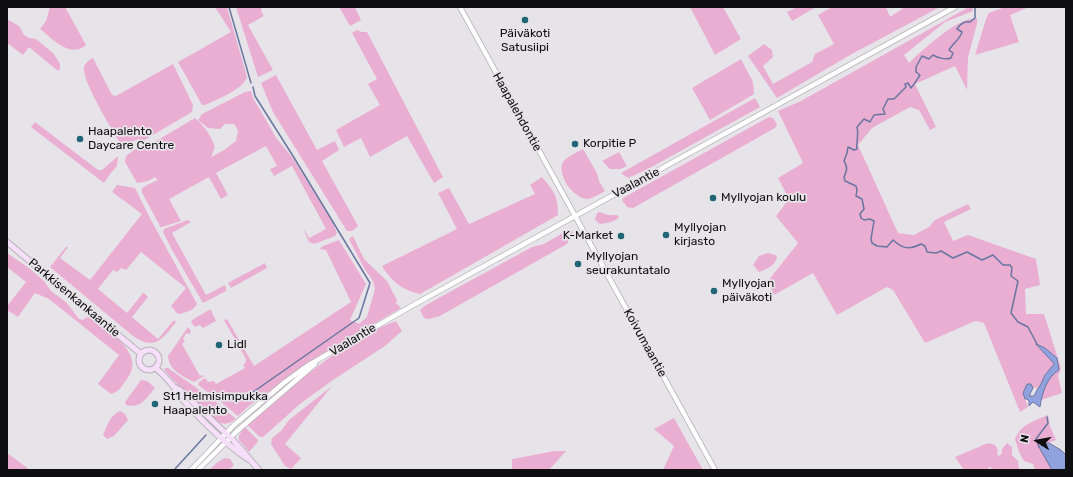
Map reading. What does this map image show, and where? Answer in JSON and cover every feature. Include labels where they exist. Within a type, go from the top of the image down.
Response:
[{"type":"main road","name":"Parkkisenkankaantie","points":[[7,242],[141,354]]},
{"type":"main road","points":[[147,350],[155,352],[159,359],[159,363],[156,368],[149,370],[142,367],[140,363],[141,354],[147,350]]},
{"type":"main road","points":[[156,368],[174,387],[180,390],[226,433],[259,470]]},
{"type":"main road","points":[[174,387],[176,393],[225,442],[248,459]]},
{"type":"street","name":"Haapalehdontie","points":[[460,7],[575,216]]},
{"type":"street","name":"Vaalantie","points":[[191,470],[226,433],[285,382],[307,366],[417,303],[955,7]]},
{"type":"street","name":"Koivumaantie","points":[[575,216],[715,470]]},
{"type":"street","name":"Vaalantie","points":[[198,470],[230,437],[319,360]]},
{"type":"shaded area","points":[[50,7],[65,7],[86,45],[80,49],[68,49],[56,42],[40,29],[46,21]]},
{"type":"shaded area","points":[[215,7],[227,7],[247,77],[241,86],[229,94],[202,105],[178,62],[231,32]]},
{"type":"shaded area","points":[[236,7],[262,7],[261,11],[264,16],[248,25],[273,70],[258,77]]},
{"type":"shaded area","points":[[339,7],[355,7],[361,20],[350,26]]},
{"type":"shaded area","points":[[690,7],[723,7],[741,39],[715,55]]},
{"type":"shaded area","points":[[797,7],[816,7],[792,21],[787,12]]},
{"type":"shaded area","points":[[832,7],[886,7],[890,17],[905,7],[940,7],[850,55],[777,98],[748,56],[764,44],[772,50],[773,57],[763,66],[773,84],[812,62],[815,54],[834,44],[818,15]]},
{"type":"shaded area","points":[[969,7],[972,7],[973,11],[945,22],[904,55],[909,63],[931,43],[960,22],[977,18],[977,24],[968,57],[967,90],[955,66],[915,84],[936,127],[930,130],[919,110],[910,107],[872,128],[858,145],[898,233],[914,235],[929,227],[935,220],[968,204],[971,209],[944,222],[953,241],[968,235],[1036,259],[1040,285],[1025,289],[1026,314],[1044,314],[1061,368],[1058,376],[1062,393],[1041,400],[1042,393],[1052,374],[1057,358],[1045,348],[1037,345],[1054,364],[1045,375],[1040,387],[1033,388],[1031,384],[1027,384],[1023,393],[1028,407],[1020,412],[984,323],[975,321],[925,343],[893,290],[887,287],[837,315],[813,273],[774,295],[768,281],[798,243],[776,216],[789,199],[778,178],[803,163],[778,111],[801,101]]},
{"type":"shaded area","points":[[1005,7],[1029,7],[1010,15],[1019,42],[975,55],[989,13]]},
{"type":"shaded area","points":[[7,19],[19,26],[24,35],[29,38],[36,39],[54,54],[60,64],[60,69],[58,71],[29,47],[23,55],[7,43]]},
{"type":"shaded area","points":[[357,30],[367,32],[443,177],[434,183],[407,136],[370,157],[361,138],[344,147],[336,130],[380,105],[368,84],[377,79],[352,33]]},
{"type":"shaded area","points":[[93,58],[112,95],[116,96],[173,64],[193,105],[192,112],[141,142],[138,139],[128,143],[124,148],[106,119],[84,74],[84,67],[88,61]]},
{"type":"shaded area","points":[[741,59],[753,82],[754,94],[710,120],[692,88]]},
{"type":"shaded area","points":[[276,75],[317,150],[335,141],[339,150],[322,161],[358,226],[352,231],[347,231],[273,112],[261,83]]},
{"type":"shaded area","points":[[251,91],[253,98],[277,139],[292,157],[333,223],[337,233],[335,236],[314,244],[309,242],[304,231],[309,238],[326,229],[292,166],[274,176],[270,169],[277,166],[266,146],[216,173],[228,195],[221,199],[209,177],[169,199],[181,221],[162,227],[160,227],[142,193],[142,188],[155,181],[158,181],[155,177],[148,181],[137,183],[125,162],[126,156],[137,148],[141,150],[195,118],[207,131],[215,147],[211,157],[193,167],[224,150],[236,141],[238,130],[234,124],[225,124],[220,129],[208,128],[198,120],[202,114],[245,92]]},
{"type":"shaded area","points":[[755,98],[760,107],[648,169],[628,178],[621,173]]},
{"type":"shaded area","points":[[770,117],[774,119],[777,125],[775,128],[633,208],[627,207],[622,200],[623,198]]},
{"type":"shaded area","points":[[35,122],[98,170],[102,170],[118,156],[117,166],[104,183],[31,127]]},
{"type":"shaded area","points":[[583,149],[597,173],[599,181],[605,191],[588,199],[577,195],[572,191],[564,179],[561,167],[563,162],[569,156]]},
{"type":"shaded area","points":[[619,152],[627,166],[620,169],[610,169],[602,161]]},
{"type":"shaded area","points":[[542,177],[550,186],[556,198],[558,215],[420,294],[403,288],[389,276],[382,266],[457,229],[438,193],[449,188],[469,224],[535,194],[530,185]]},
{"type":"shaded area","points":[[117,185],[135,188],[197,304],[190,310],[180,314],[177,313],[171,306],[186,288],[141,252],[126,270],[121,268],[117,272],[113,270],[98,289],[127,313],[144,293],[148,297],[132,317],[158,339],[174,320],[176,322],[162,338],[153,343],[147,343],[133,336],[50,267],[66,247],[68,247],[60,258],[90,280],[142,214],[112,192]]},
{"type":"shaded area","points":[[600,212],[608,215],[617,215],[619,217],[608,223],[600,224],[595,220],[597,213]]},
{"type":"shaded area","points":[[188,220],[191,222],[172,233],[206,295],[225,285],[226,288],[226,291],[203,303],[163,232],[164,229]]},
{"type":"shaded area","points":[[568,230],[572,231],[573,233],[567,244],[440,316],[429,319],[424,318],[420,310],[426,305],[532,247],[544,244]]},
{"type":"shaded area","points":[[353,236],[364,259],[387,281],[398,302],[396,301],[396,303],[401,308],[327,351],[250,405],[238,416],[198,385],[199,382],[205,378],[208,382],[214,381],[216,384],[245,368],[243,365],[246,362],[246,359],[224,320],[227,319],[254,366],[351,302],[326,250],[319,249],[323,246],[339,240],[366,284],[350,320],[359,324],[367,317],[375,289],[373,281],[364,268],[349,239]]},
{"type":"shaded area","points":[[7,253],[29,268],[44,281],[51,291],[66,302],[79,319],[83,320],[87,317],[91,318],[123,344],[129,352],[132,361],[132,370],[118,390],[111,394],[98,384],[119,355],[49,299],[35,293],[18,317],[7,310],[7,306],[26,282],[7,267]]},
{"type":"shaded area","points":[[768,253],[775,255],[777,257],[776,260],[771,266],[759,272],[753,265],[759,256]]},
{"type":"shaded area","points":[[265,263],[267,268],[231,288],[228,283]]},
{"type":"shaded area","points":[[211,310],[216,321],[203,328],[200,325],[195,327],[191,322],[192,320]]},
{"type":"shaded area","points":[[396,321],[402,331],[385,346],[333,380],[300,404],[263,437],[260,437],[247,425],[299,381],[336,353],[375,330]]},
{"type":"shaded area","points":[[188,327],[191,331],[189,334],[186,333],[183,339],[185,341],[182,344],[200,376],[204,376],[194,382],[181,375],[174,369],[168,356]]},
{"type":"shaded area","points":[[166,368],[214,400],[236,419],[225,424],[208,415],[166,372],[164,369]]},
{"type":"shaded area","points":[[141,380],[147,381],[155,388],[143,402],[131,406],[126,405],[125,402]]},
{"type":"shaded area","points":[[332,386],[285,444],[301,458],[291,469],[285,466],[271,444],[272,438],[281,431],[289,420]]},
{"type":"shaded area","points":[[120,411],[125,414],[128,420],[114,436],[107,439],[103,435],[111,418]]},
{"type":"shaded area","points":[[1048,415],[1050,426],[1056,440],[1039,447],[1053,469],[1035,470],[1033,464],[1024,461],[1019,452],[1015,439],[1024,426]]},
{"type":"shaded area","points":[[674,418],[703,470],[663,470],[674,446],[654,429]]},
{"type":"shaded area","points":[[245,427],[258,440],[249,452],[239,440],[239,435]]},
{"type":"shaded area","points":[[988,443],[995,445],[999,456],[1007,443],[1012,447],[1012,455],[1018,461],[1019,470],[994,470],[990,467],[986,470],[964,470],[955,457]]},
{"type":"shaded area","points":[[555,451],[566,451],[549,470],[512,470],[512,459]]},
{"type":"shaded area","points":[[7,453],[30,470],[7,470]]},
{"type":"shaded area","points":[[225,458],[230,459],[234,465],[229,470],[209,470],[218,462]]},
{"type":"water","points":[[1036,344],[1045,348],[1057,358],[1059,370],[1048,381],[1042,396],[1040,407],[1033,402],[1029,406],[1029,401],[1025,399],[1023,393],[1027,384],[1031,384],[1033,388],[1029,396],[1034,396],[1045,375],[1054,364]]},
{"type":"water","points":[[1049,443],[1061,450],[1066,455],[1066,470],[1052,470],[1039,447]]},
{"type":"waterway","points":[[229,7],[251,83]]},
{"type":"waterway","points":[[975,7],[975,18],[970,22],[962,23],[957,29],[962,32],[949,50],[953,53],[951,58],[947,59],[933,55],[929,59],[922,56],[916,67],[916,72],[920,75],[914,85],[911,88],[908,83],[905,84],[906,87],[894,99],[888,99],[883,109],[885,114],[874,115],[870,122],[864,119],[857,127],[857,149],[854,150],[848,147],[844,161],[847,169],[844,177],[845,181],[856,186],[856,196],[862,199],[864,209],[860,214],[861,218],[864,220],[870,219],[874,221],[871,239],[872,243],[877,246],[887,247],[893,240],[906,248],[921,244],[925,246],[927,252],[936,253],[941,251],[953,258],[967,252],[982,260],[993,255],[1003,265],[1010,265],[1012,268],[1011,276],[1018,281],[1011,313],[1018,322],[1028,327],[1037,344]]},
{"type":"waterway","points":[[228,394],[246,397],[359,318],[370,283],[255,96],[253,87]]},
{"type":"waterway","points":[[1039,447],[1036,439],[1048,423],[1047,417]]},
{"type":"waterway","points":[[174,470],[206,435]]},
{"type":"place","name":"Päiväkoti Satusiipi","points":[[525,20]]},
{"type":"place","name":"Haapalehto Daycare Centre","points":[[80,139]]},
{"type":"place","name":"Korpitie P","points":[[575,144]]},
{"type":"place","name":"Myllyojan koulu","points":[[713,198]]},
{"type":"place","name":"Myllyojan kirjasto","points":[[666,235]]},
{"type":"place","name":"K-Market","points":[[621,236]]},
{"type":"place","name":"Myllyojan seurakuntatalo","points":[[578,264]]},
{"type":"place","name":"Myllyojan päiväkoti","points":[[714,291]]},
{"type":"place","name":"Lidl","points":[[219,345]]},
{"type":"place","name":"St1 Helmisimpukka Haapalehto","points":[[155,404]]}]
